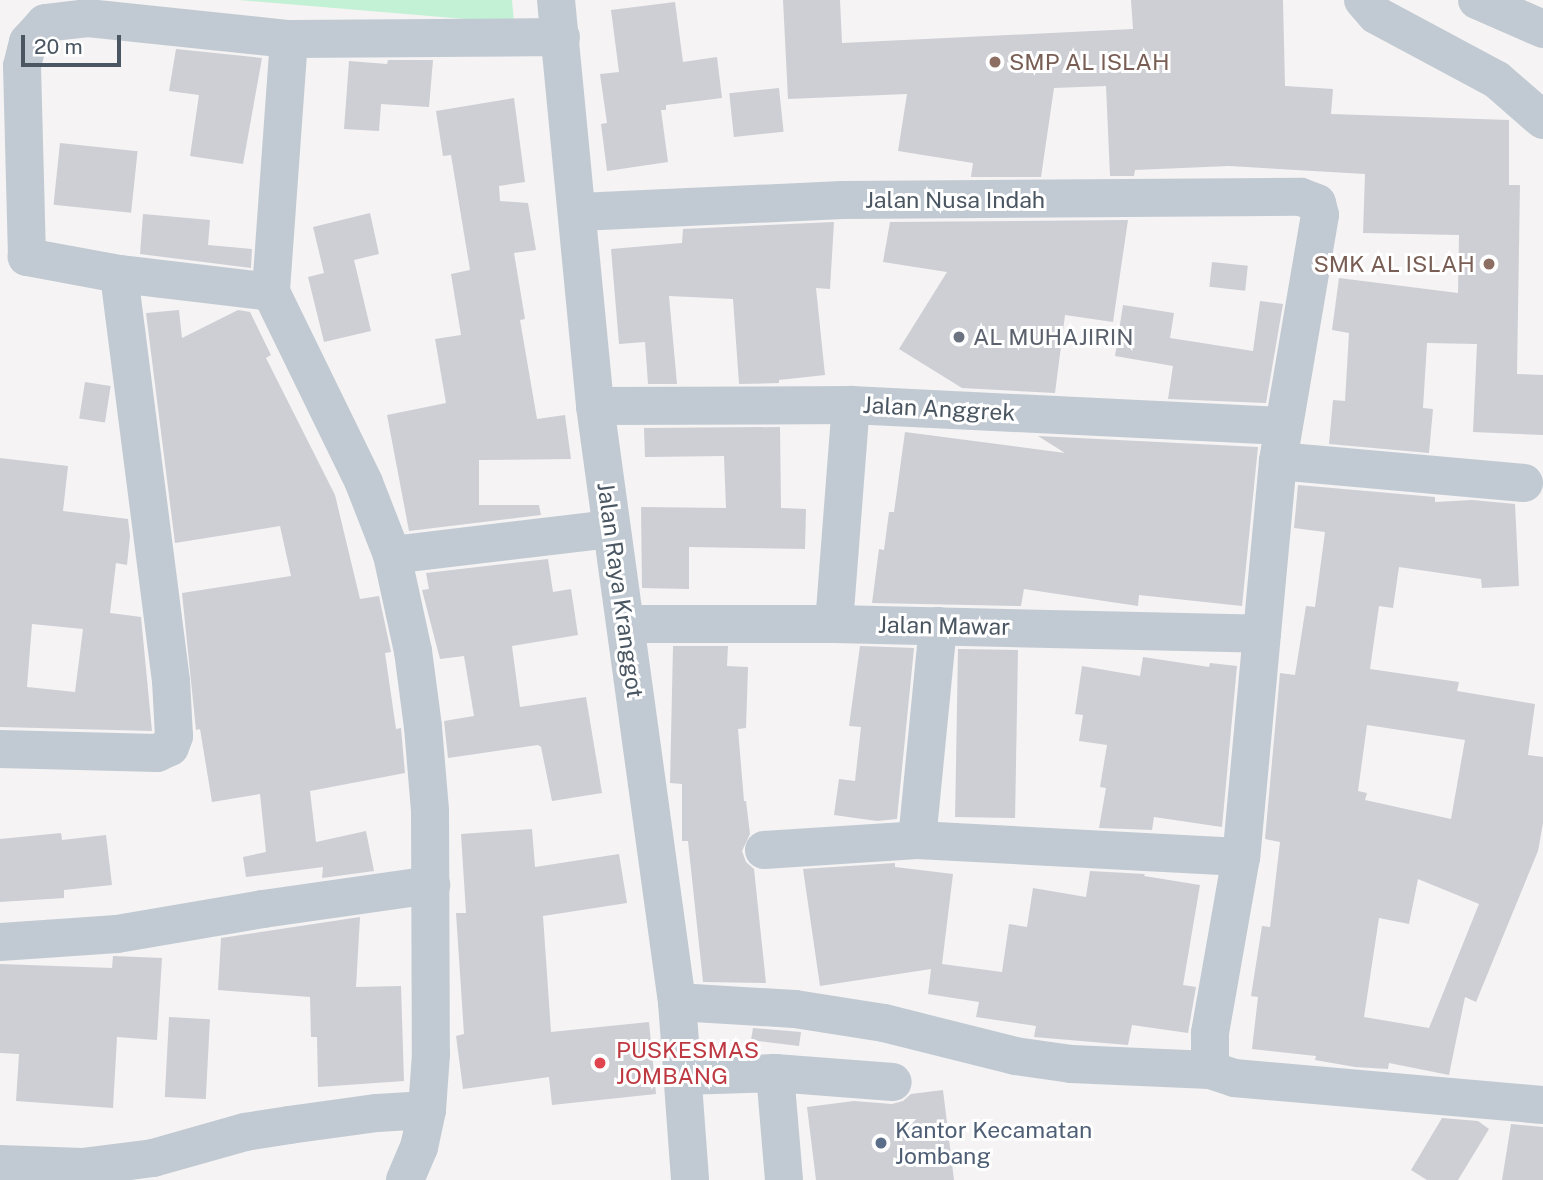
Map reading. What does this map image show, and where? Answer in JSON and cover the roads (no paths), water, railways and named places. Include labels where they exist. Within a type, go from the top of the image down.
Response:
[{"type":"street","points":[[1363,0],[1376,15],[1497,80],[1543,120]]},
{"type":"street","points":[[1477,0],[1543,29]]},
{"type":"street","points":[[271,292],[14,264],[22,66],[28,42],[45,23],[88,18],[289,39],[558,18]]},
{"type":"street","name":"Jalan Raya Kranggot","points":[[558,18],[579,212],[595,406],[677,1002],[690,1180]]},
{"type":"street","points":[[289,39],[271,292],[364,483],[392,555],[413,651],[423,727],[430,811],[431,1054],[427,1110],[419,1147],[405,1180]]},
{"type":"street","name":"Jalan Nusa Indah","points":[[579,212],[843,200],[1301,197],[1317,203],[1320,215],[1281,444]]},
{"type":"street","points":[[0,749],[157,753],[170,747],[174,736],[171,681],[119,274]]},
{"type":"street","points":[[834,624],[851,405]]},
{"type":"street","name":"Jalan Anggrek","points":[[595,406],[851,405],[1281,444],[1524,483]]},
{"type":"street","points":[[1210,1070],[1210,1033],[1241,857],[1281,444]]},
{"type":"street","points":[[392,555],[611,528]]},
{"type":"street","name":"Jalan Mawar","points":[[626,624],[834,624],[1262,634]]},
{"type":"street","points":[[916,840],[938,626]]},
{"type":"street","points":[[764,850],[916,840],[1241,857]]},
{"type":"street","points":[[0,942],[117,934],[263,909],[431,885]]},
{"type":"street","points":[[677,1002],[795,1009],[872,1021],[957,1039],[1015,1056],[1071,1064],[1210,1070],[1234,1078],[1543,1105]]},
{"type":"street","points":[[682,1076],[775,1073],[892,1082]]},
{"type":"street","points":[[775,1073],[784,1180]]},
{"type":"street","points":[[0,1164],[150,1169],[224,1138],[278,1127],[377,1113],[427,1110]]},
{"type":"place","name":"SMP AL ISLAH","points":[[995,62]]},
{"type":"place","name":"SMK AL ISLAH","points":[[1489,264]]},
{"type":"place","name":"AL MUHAJIRIN","points":[[959,337]]},
{"type":"place","name":"PUSKESMAS JOMBANG","points":[[600,1063]]},
{"type":"place","name":"Kantor Kecamatan Jombang","points":[[881,1143]]}]
